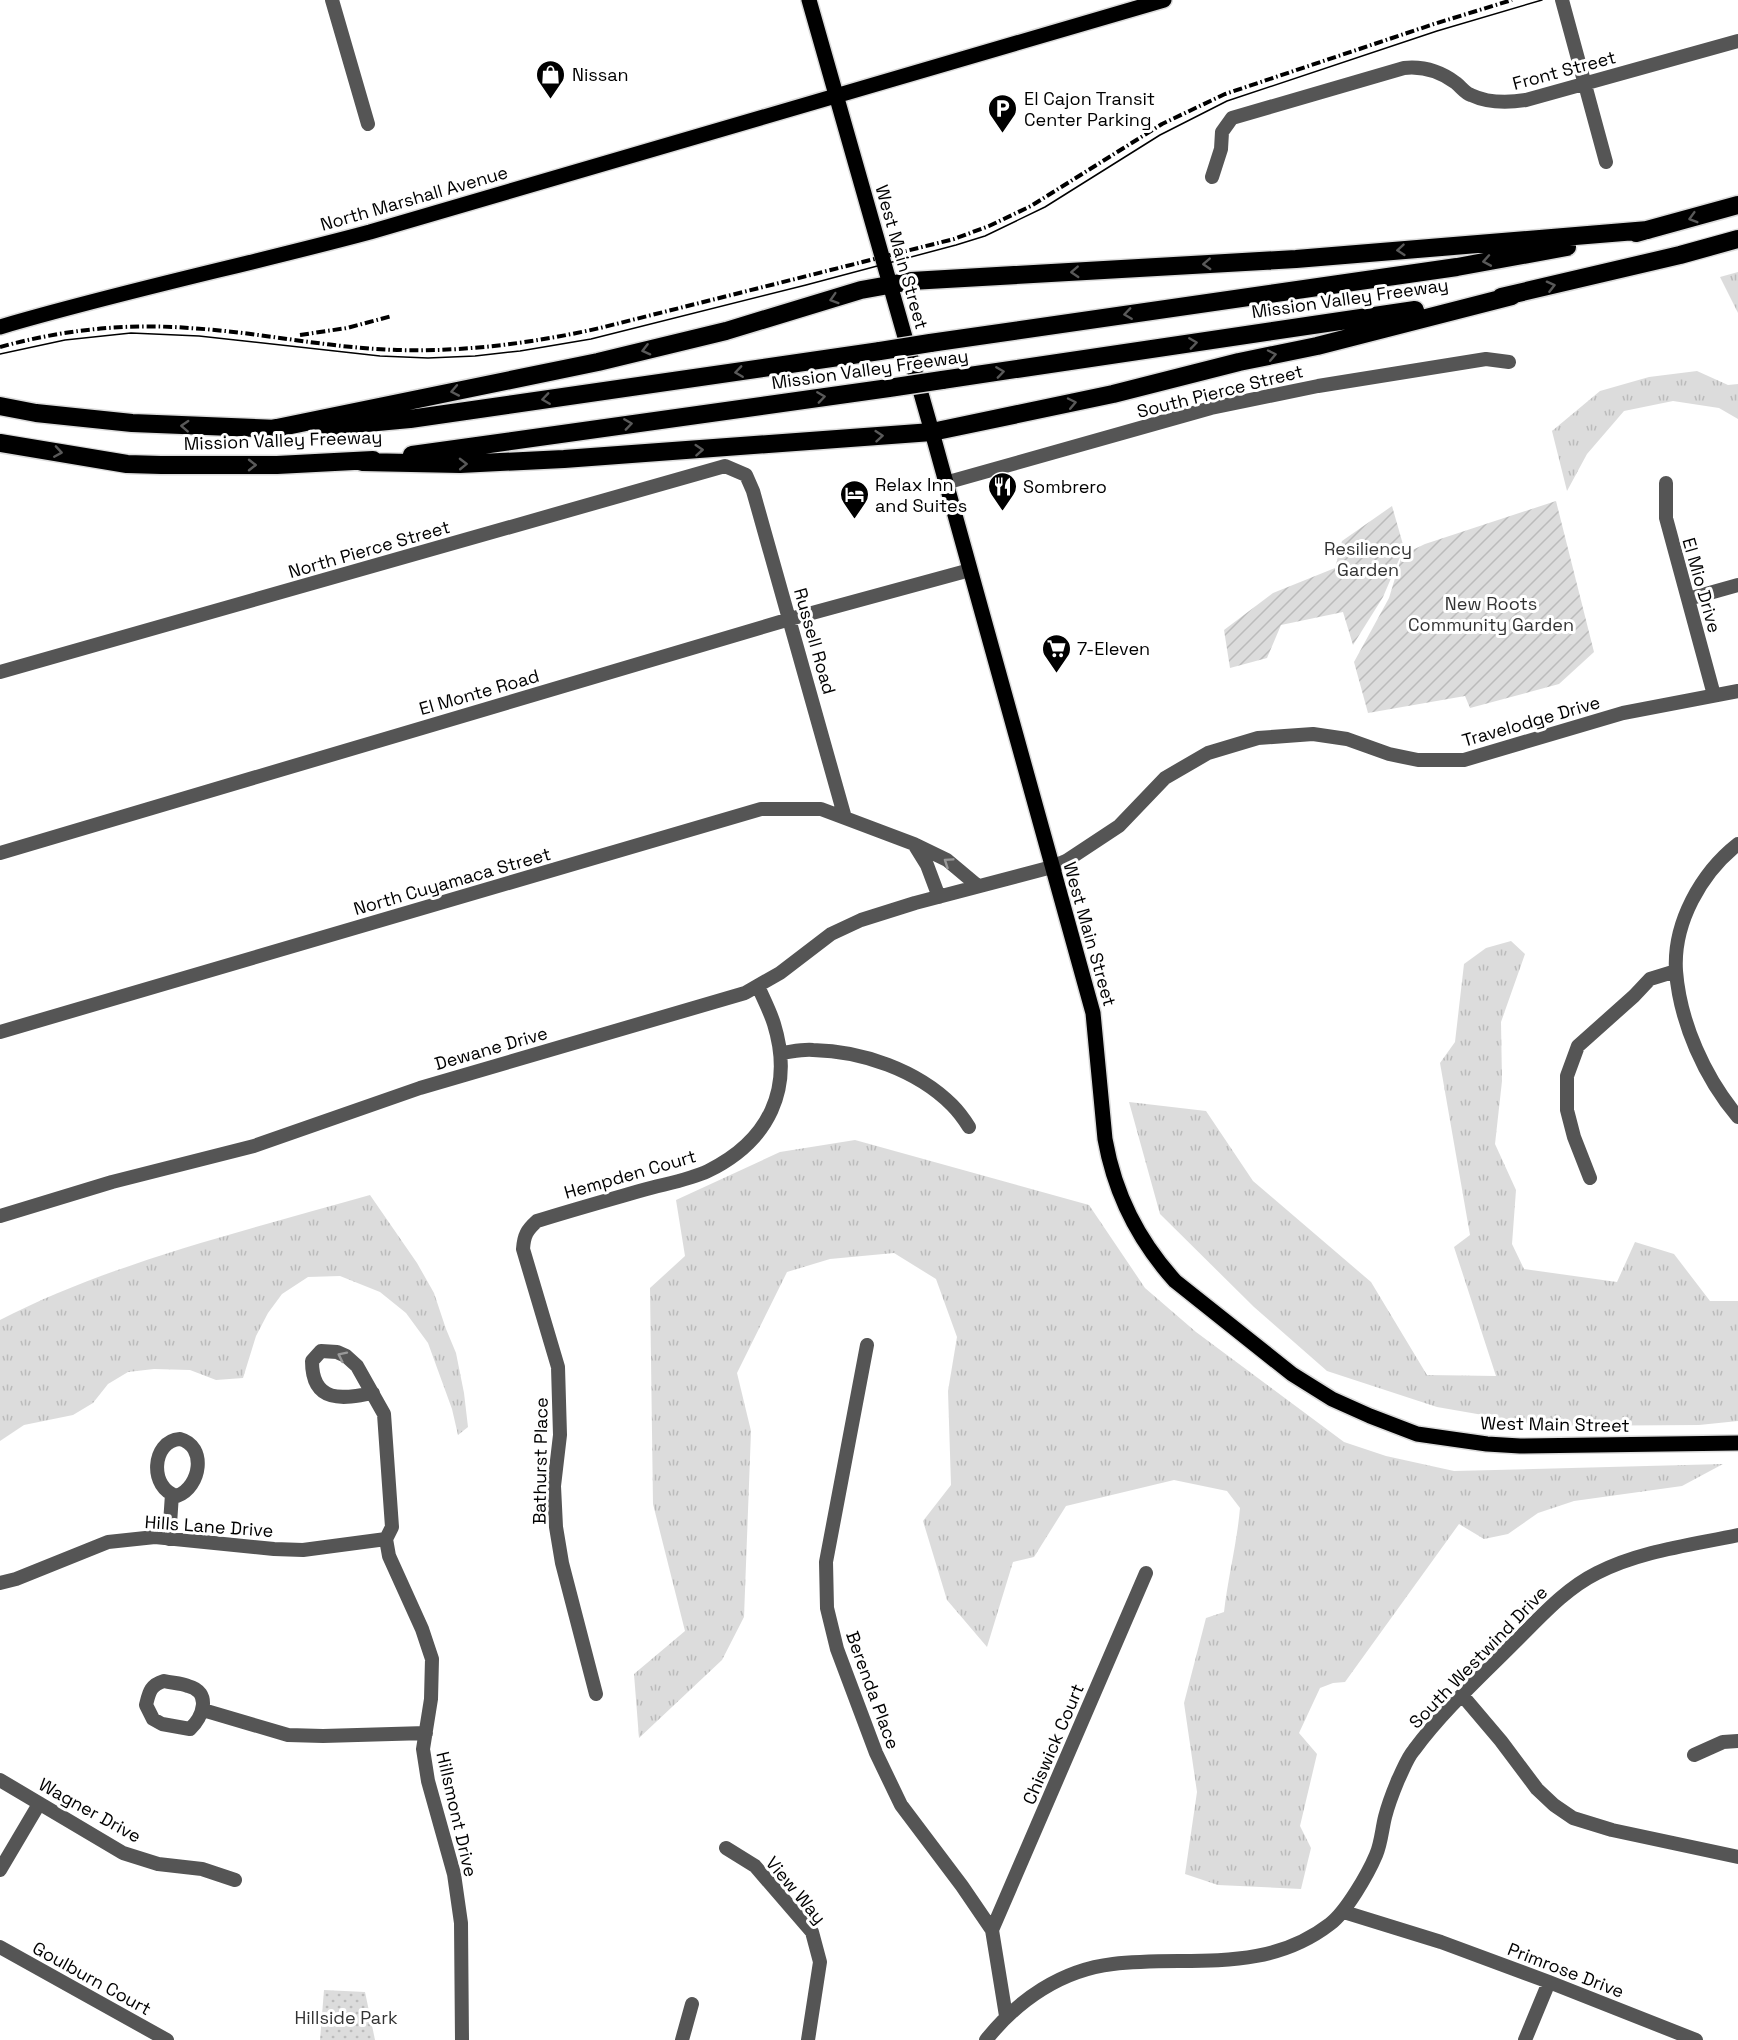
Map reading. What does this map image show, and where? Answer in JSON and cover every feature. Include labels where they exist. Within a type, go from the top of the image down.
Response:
[{"type":"highway","name":"Mission Valley Freeway","points":[[0,406],[36,413],[132,423],[267,430],[356,425],[410,419],[1457,267],[1648,230],[1738,205]]},
{"type":"highway","points":[[267,430],[598,362],[726,331],[861,290],[910,281],[1296,259],[1648,230]]},
{"type":"highway","name":"Mission Valley Freeway","points":[[0,443],[126,464],[277,465],[362,462],[889,388],[1512,296],[1738,239]]},
{"type":"highway","points":[[362,462],[460,464],[564,459],[932,432],[1113,394],[1239,362],[1317,346],[1512,296]]},
{"type":"main road","name":"West Main Street","points":[[809,0],[932,432],[1093,1013],[1105,1139],[1113,1178],[1138,1233],[1162,1266],[1190,1295],[1292,1374],[1322,1393],[1370,1416],[1417,1434],[1487,1444],[1520,1446],[1738,1443]]},
{"type":"main road","name":"North Marshall Avenue","points":[[0,327],[370,232],[1164,0]]},
{"type":"street","points":[[332,0],[368,124]]},
{"type":"street","points":[[1562,0],[1606,162]]},
{"type":"street","name":"Front Street","points":[[1212,177],[1221,149],[1222,132],[1232,118],[1404,68],[1417,67],[1434,71],[1448,78],[1469,95],[1509,103],[1738,41]]},
{"type":"street","name":"South Pierce Street","points":[[945,483],[1211,408],[1318,386],[1486,359],[1509,362]]},
{"type":"street","name":"North Pierce Street","points":[[0,672],[725,466],[746,475]]},
{"type":"street","name":"Russell Road","points":[[746,475],[753,491],[790,619],[845,818]]},
{"type":"street","name":"El Mio Drive","points":[[1666,483],[1666,518],[1714,696]]},
{"type":"street","name":"El Monte Road","points":[[0,853],[790,619],[970,570]]},
{"type":"street","points":[[1688,599],[1738,585]]},
{"type":"street","name":"Travelodge Drive","points":[[1052,867],[1066,861],[1119,826],[1165,777],[1208,753],[1258,738],[1313,734],[1347,739],[1389,754],[1418,760],[1464,760],[1623,713],[1738,691]]},
{"type":"street","name":"North Cuyamaca Street","points":[[0,1032],[760,809],[821,809],[914,844],[947,860],[978,886]]},
{"type":"street","points":[[914,844],[927,865],[939,897]]},
{"type":"street","points":[[1738,844],[1713,867],[1689,907],[1679,938],[1676,971],[1684,1014],[1699,1054],[1720,1094],[1738,1117]]},
{"type":"street","points":[[978,886],[1052,867]]},
{"type":"street","name":"Dewane Drive","points":[[0,1216],[112,1182],[254,1146],[420,1088],[745,993],[780,973],[831,934],[861,920],[978,886]]},
{"type":"street","points":[[1590,1178],[1567,1110],[1567,1076],[1578,1046],[1650,979],[1676,971]]},
{"type":"street","name":"Hempden Court","points":[[527,1229],[537,1221],[558,1214],[707,1172],[736,1155],[758,1135],[767,1122],[782,1072],[781,1053],[774,1023],[758,986]]},
{"type":"street","points":[[781,1053],[812,1050],[861,1055],[888,1064],[933,1089],[953,1106],[969,1127]]},
{"type":"street","name":"Bathurst Place","points":[[527,1229],[523,1248],[558,1367],[560,1435],[554,1486],[556,1527],[562,1563],[596,1695]]},
{"type":"street","name":"Berenda Place","points":[[867,1345],[826,1562],[825,1590],[829,1619],[834,1641],[876,1753],[901,1805],[992,1930],[1006,2016]]},
{"type":"street","name":"Hillsmont Drive","points":[[374,1393],[333,1398],[321,1389],[312,1375],[312,1361],[321,1351],[338,1352],[346,1356],[357,1366],[374,1393],[384,1414],[392,1527],[387,1539],[389,1556],[422,1629],[432,1659],[431,1699],[423,1749],[428,1781],[454,1874],[461,1923],[462,2040]]},
{"type":"street","points":[[169,1539],[172,1494]]},
{"type":"street","name":"South Westwind Drive","points":[[1344,1912],[1377,1854],[1386,1814],[1412,1751],[1462,1695],[1564,1594],[1586,1579],[1635,1558],[1738,1535]]},
{"type":"street","name":"Hills Lane Drive","points":[[0,1583],[16,1579],[108,1542],[155,1537],[303,1550],[387,1539]]},
{"type":"street","name":"Chiswick Court","points":[[992,1930],[1146,1573]]},
{"type":"street","points":[[1462,1695],[1537,1789],[1573,1818],[1612,1830],[1738,1857]]},
{"type":"street","points":[[203,1710],[288,1735],[426,1732]]},
{"type":"street","points":[[1694,1755],[1723,1742],[1738,1741]]},
{"type":"street","name":"Wagner Drive","points":[[0,1780],[123,1853],[158,1864],[202,1869],[235,1880]]},
{"type":"street","points":[[0,1870],[39,1804]]},
{"type":"street","name":"View Way","points":[[726,1848],[755,1866],[812,1932],[820,1962],[808,2040]]},
{"type":"street","points":[[986,2040],[1019,2004],[1048,1985],[1080,1971],[1114,1964],[1243,1959],[1261,1956],[1293,1946],[1344,1912]]},
{"type":"street","name":"Primrose Drive","points":[[1344,1912],[1549,1982],[1677,2036],[1696,2040]]},
{"type":"street","name":"Goulburn Court","points":[[0,1947],[167,2040]]},
{"type":"street","points":[[1525,2040],[1549,1982]]},
{"type":"street","points":[[682,2040],[692,2004]]},
{"type":"green space","points":[[1738,272],[1738,313],[1720,277]]},
{"type":"green space","points":[[1697,371],[1728,385],[1738,384],[1738,419],[1719,408],[1673,401],[1624,411],[1587,454],[1567,491],[1552,431],[1600,391],[1649,377]]},
{"type":"green space","name":"New Roots Community Garden","points":[[1556,501],[1594,652],[1559,684],[1470,708],[1465,696],[1368,713],[1354,662],[1389,598],[1402,555],[1425,544]]},
{"type":"green space","name":"Resiliency Garden","points":[[1392,506],[1404,548],[1383,597],[1353,645],[1343,612],[1281,625],[1267,658],[1230,668],[1224,630],[1273,593],[1335,568],[1342,541]]},
{"type":"green space","points":[[1511,941],[1525,954],[1501,1022],[1502,1081],[1495,1144],[1516,1190],[1512,1244],[1524,1269],[1617,1282],[1635,1242],[1674,1254],[1710,1301],[1738,1301],[1738,1421],[1699,1425],[1546,1426],[1437,1407],[1327,1371],[1254,1307],[1160,1214],[1129,1102],[1206,1111],[1253,1181],[1371,1282],[1427,1375],[1496,1376],[1454,1247],[1470,1235],[1440,1063],[1455,1042],[1464,964],[1486,948]]},
{"type":"green space","points":[[855,1140],[1089,1205],[1145,1288],[1196,1332],[1344,1442],[1386,1456],[1454,1471],[1723,1464],[1682,1486],[1574,1501],[1538,1513],[1508,1534],[1484,1539],[1459,1524],[1345,1682],[1333,1683],[1320,1688],[1299,1733],[1317,1754],[1300,1826],[1311,1848],[1301,1889],[1218,1885],[1185,1874],[1197,1792],[1184,1703],[1206,1618],[1224,1612],[1240,1508],[1227,1491],[1174,1480],[1066,1506],[1034,1557],[1013,1562],[987,1647],[947,1600],[923,1521],[951,1485],[948,1391],[957,1337],[936,1279],[894,1253],[830,1259],[787,1272],[737,1373],[751,1431],[744,1617],[722,1660],[639,1738],[634,1674],[685,1631],[653,1504],[650,1288],[685,1256],[676,1200],[780,1152]]},
{"type":"green space","points":[[370,1195],[417,1263],[434,1293],[456,1353],[468,1427],[458,1435],[452,1409],[428,1343],[406,1313],[380,1292],[340,1276],[308,1277],[282,1294],[268,1313],[256,1336],[243,1378],[216,1380],[190,1370],[154,1369],[128,1372],[108,1384],[93,1403],[73,1415],[24,1425],[0,1441],[0,1320],[43,1299],[134,1264]]},
{"type":"green space","name":"Hillside Park","points":[[324,1990],[365,1992],[375,2040],[320,2040]]},
{"type":"tram line","points":[[0,354],[65,340],[131,333],[199,336],[380,356],[428,358],[520,351],[591,339],[806,285],[985,236],[1045,207],[1160,135],[1227,101],[1437,31],[1542,0]]},
{"type":"railway","points":[[0,347],[70,332],[141,326],[215,330],[371,349],[448,350],[525,342],[600,328],[954,239],[989,226],[1031,206],[1162,124],[1225,94],[1512,0]]},
{"type":"railway","points":[[300,335],[347,328],[392,316]]},
{"type":"place","name":"Nissan","points":[[551,100]]},
{"type":"place","name":"El Cajon Transit Center Parking","points":[[1003,134]]},
{"type":"place","name":"Sombrero","points":[[1002,512]]},
{"type":"place","name":"Relax Inn and Suites","points":[[854,520]]},
{"type":"place","name":"7-Eleven","points":[[1056,674]]}]
